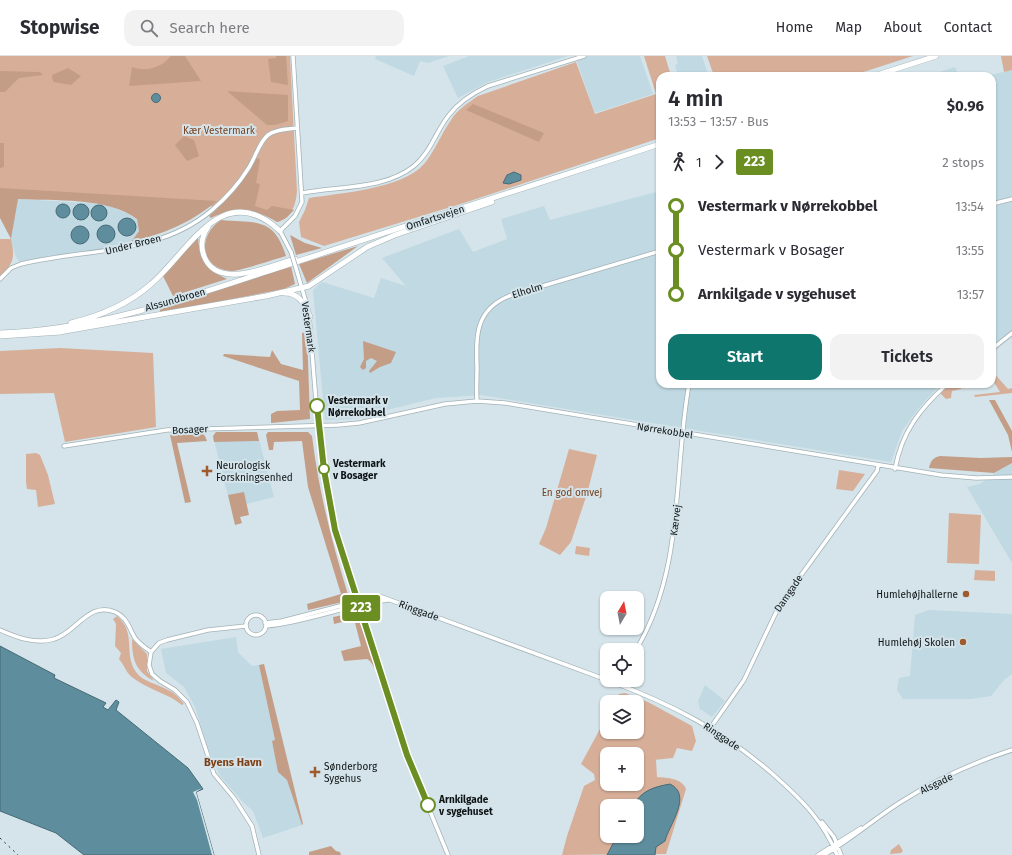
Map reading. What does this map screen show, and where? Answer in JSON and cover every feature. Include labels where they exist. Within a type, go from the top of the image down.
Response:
[{"type":"highway","points":[[886,72],[936,56]]},
{"type":"highway","name":"Omfartsvejen","points":[[210,290],[656,145]]},
{"type":"highway","points":[[266,296],[309,286],[355,253],[378,242],[505,197],[537,184]]},
{"type":"highway","points":[[8,333],[67,324],[86,319],[118,307],[150,286],[207,225],[217,219],[238,213],[254,214],[270,222],[280,231]]},
{"type":"highway","points":[[217,219],[207,228],[202,247],[205,259],[209,265],[226,274],[239,274],[329,251]]},
{"type":"highway","name":"Alssundbroen","points":[[0,333],[58,328],[110,318],[210,290]]},
{"type":"highway","name":"Alssundbroen","points":[[0,336],[59,332],[128,317],[210,290]]},
{"type":"highway","points":[[59,332],[286,293],[297,296],[302,301],[310,317]]},
{"type":"street","points":[[280,231],[295,216],[300,208],[302,193],[293,56]]},
{"type":"street","points":[[302,193],[381,182],[398,176],[422,158],[449,116],[462,102],[476,92],[488,86],[584,56]]},
{"type":"street","name":"Under Broen","points":[[0,279],[11,268],[21,264],[122,249],[151,242],[186,227],[210,212],[234,189],[248,169],[266,137],[278,131],[297,128]]},
{"type":"street","points":[[996,203],[1012,199]]},
{"type":"street","name":"Vestermark","points":[[280,231],[291,252],[310,317],[318,426],[328,499],[335,530],[359,601],[407,755],[448,855]]},
{"type":"street","name":"Elholm","points":[[477,402],[478,332],[482,319],[487,310],[497,302],[509,296],[656,252]]},
{"type":"street","points":[[996,346],[1012,333]]},
{"type":"street","name":"Kærvej","points":[[639,643],[656,606],[674,532],[682,433],[688,388]]},
{"type":"street","points":[[895,469],[902,441],[908,430],[929,401],[943,388]]},
{"type":"street","name":"Nørrekobbel","points":[[318,426],[359,423],[431,406],[477,402],[505,403],[895,469],[962,477],[1012,477]]},
{"type":"street","name":"Bosager","points":[[64,446],[167,430],[318,426]]},
{"type":"street","name":"Damgade","points":[[711,727],[744,680],[780,604],[876,471],[878,466]]},
{"type":"street","name":"Ringgade","points":[[266,624],[296,618],[376,597],[388,600],[600,677]]},
{"type":"street","name":"Ringgade","points":[[266,624],[297,622],[388,600]]},
{"type":"street","points":[[0,630],[29,640],[48,641],[58,638],[90,613],[109,610],[116,612],[125,619],[136,639],[151,652]]},
{"type":"street","points":[[253,616],[259,616],[266,624],[264,632],[255,635],[248,631],[246,626],[248,620],[253,616]]},
{"type":"street","points":[[246,626],[208,630],[159,643],[151,652],[149,665],[152,674],[175,690],[187,702],[214,774],[234,798],[252,826],[258,855]]},
{"type":"street","name":"Ringgade","points":[[629,687],[654,698],[711,727],[763,766],[797,796],[828,828],[841,855]]},
{"type":"street","name":"Alsgade","points":[[818,855],[928,786],[978,763],[1012,750]]},
{"type":"street","name":"Alsgade","points":[[824,855],[837,848],[865,826]]},
{"type":"street","name":"Ringgade","points":[[837,848],[837,855]]},
{"type":"shaded area","points":[[171,56],[185,56],[201,81],[129,86],[132,67],[143,69],[153,68],[163,63]]},
{"type":"shaded area","points":[[276,56],[286,56],[288,85],[271,82],[268,59],[276,58]]},
{"type":"shaded area","points":[[376,56],[449,56],[428,63],[420,61],[414,76],[375,59]]},
{"type":"shaded area","points":[[469,56],[568,56],[488,82],[458,98],[443,66]]},
{"type":"shaded area","points":[[575,56],[640,56],[653,94],[595,113]]},
{"type":"shaded area","points":[[676,56],[702,56],[707,72],[677,72],[675,65],[678,64]]},
{"type":"shaded area","points":[[955,67],[957,72],[939,72]]},
{"type":"shaded area","points":[[68,68],[81,76],[71,85],[53,82],[52,75]]},
{"type":"shaded area","points":[[1012,70],[1012,339],[1011,338],[996,350],[996,74]]},
{"type":"shaded area","points":[[0,71],[40,72],[43,75],[19,78],[5,92],[0,92]]},
{"type":"shaded area","points":[[227,91],[288,95],[288,121],[275,125],[267,125]]},
{"type":"shaded area","points":[[473,104],[544,133],[539,142],[466,110]]},
{"type":"shaded area","points":[[184,136],[194,140],[199,156],[187,161],[175,145]]},
{"type":"shaded area","points":[[0,143],[4,143],[4,167],[0,168]]},
{"type":"shaded area","points":[[257,158],[260,159],[256,183],[260,184],[255,206],[267,210],[272,206],[294,210],[286,218],[277,222],[269,217],[253,211],[245,210],[228,212],[211,218],[209,216],[235,189]]},
{"type":"shaded area","points":[[0,188],[217,201],[197,216],[176,227],[131,242],[139,231],[137,219],[112,207],[64,200],[18,199],[11,239],[0,218]]},
{"type":"shaded area","points":[[656,192],[656,388],[937,388],[918,409],[902,431],[891,462],[481,395],[436,398],[350,419],[325,420],[313,290],[322,282],[374,298],[381,278],[406,286],[382,258],[459,229],[473,252],[507,239],[501,219],[544,206],[550,220]]},
{"type":"shaded area","points":[[17,199],[104,204],[127,213],[137,219],[139,231],[131,242],[103,251],[19,262],[15,255],[11,239]]},
{"type":"shaded area","points":[[221,220],[244,221],[262,224],[276,234],[286,256],[234,271],[220,269],[208,258],[205,250],[205,242],[213,227]]},
{"type":"shaded area","points":[[290,235],[305,243],[322,248],[296,255]]},
{"type":"shaded area","points":[[198,237],[200,253],[205,263],[213,271],[227,279],[173,296],[163,276]]},
{"type":"shaded area","points":[[358,246],[307,283],[299,264]]},
{"type":"shaded area","points":[[291,266],[295,284],[284,289],[160,313],[160,309]]},
{"type":"shaded area","points":[[307,332],[310,419],[271,423],[271,414],[277,411],[300,410],[299,381],[223,356],[224,354],[270,357],[272,350],[281,364],[303,370],[302,333]]},
{"type":"shaded area","points":[[363,341],[396,352],[391,363],[370,373],[369,371],[377,361],[371,358],[366,361],[366,368],[363,370],[360,367],[364,359]]},
{"type":"shaded area","points":[[989,400],[995,400],[1012,431],[1012,452],[1008,435]]},
{"type":"shaded area","points":[[216,432],[257,432],[274,497],[231,508],[213,436]]},
{"type":"shaded area","points":[[216,432],[257,432],[259,441],[214,442],[213,436]]},
{"type":"shaded area","points":[[268,432],[308,432],[312,436],[322,498],[349,598],[347,601],[308,610],[307,604],[341,594],[308,487],[302,441],[274,442],[273,450],[269,450],[266,435]]},
{"type":"shaded area","points":[[202,433],[207,441],[177,443],[191,502],[185,503],[170,435]]},
{"type":"shaded area","points":[[940,456],[981,458],[1012,457],[1012,463],[994,473],[929,468],[933,460]]},
{"type":"shaded area","points":[[1012,463],[1012,563],[967,487],[980,484],[999,470]]},
{"type":"shaded area","points":[[244,492],[249,515],[240,517],[242,523],[235,525],[228,495]]},
{"type":"shaded area","name":"Humlehøj Skolen","points":[[929,610],[1012,614],[1012,674],[1004,680],[991,696],[971,699],[903,699],[897,690],[899,678],[910,676],[915,615]]},
{"type":"shaded area","points":[[353,613],[358,618],[378,673],[367,659],[344,661],[341,651],[361,646],[354,619],[334,624],[333,617]]},
{"type":"shaded area","points":[[236,637],[238,652],[252,666],[259,665],[275,740],[302,825],[263,838],[253,811],[220,776],[208,748],[195,707],[184,687],[166,673],[161,649]]},
{"type":"shaded area","points":[[264,664],[303,824],[302,825],[287,780],[278,772],[272,741],[275,740],[259,665]]},
{"type":"shaded area","points":[[705,685],[725,701],[712,717],[700,709],[698,701]]},
{"type":"shaded area","points":[[331,846],[336,851],[340,852],[341,855],[309,855],[309,852]]},
{"type":"green space","name":"Kær Vestermark","points":[[0,56],[290,56],[297,191],[296,201],[290,214],[278,222],[254,210],[233,209],[221,212],[206,203],[0,189]]},
{"type":"green space","points":[[644,56],[665,56],[670,72],[656,72],[656,94]]},
{"type":"green space","points":[[707,56],[913,56],[863,72],[713,72]]},
{"type":"green space","points":[[1001,56],[1012,56],[1012,70],[1004,72]]},
{"type":"green space","points":[[576,62],[595,114],[656,94],[656,139],[467,202],[324,246],[301,237],[299,222],[309,198],[370,188],[401,179],[414,172],[428,159],[447,125],[454,116],[463,106],[478,96]]},
{"type":"green space","points":[[0,239],[11,239],[13,255],[11,264],[0,276]]},
{"type":"green space","points":[[60,348],[153,353],[156,427],[65,442],[54,393],[0,394],[0,351]]},
{"type":"green space","points":[[996,376],[1008,389],[1012,388],[1012,393],[975,397],[974,395],[1000,392],[996,386]]},
{"type":"green space","points":[[946,388],[961,388],[952,391],[951,398],[946,399],[940,393]]},
{"type":"green space","name":"En god omvej","points":[[569,449],[597,455],[587,494],[571,542],[560,555],[539,544],[546,528]]},
{"type":"green space","points":[[36,453],[40,455],[48,475],[55,504],[38,507],[36,490],[27,489],[26,454]]},
{"type":"green space","points":[[839,470],[865,474],[853,491],[836,489]]},
{"type":"green space","points":[[949,513],[981,515],[979,564],[947,563]]},
{"type":"green space","points":[[576,546],[590,548],[589,556],[575,554]]},
{"type":"green space","points":[[975,570],[995,571],[995,581],[974,580]]},
{"type":"green space","points":[[117,616],[127,629],[130,658],[136,672],[147,681],[173,693],[184,704],[182,705],[141,683],[132,677],[128,672],[119,659],[121,653],[115,646],[116,624],[113,619]]},
{"type":"green space","points":[[132,639],[147,654],[147,671],[154,681],[143,673],[136,664],[133,653]]},
{"type":"green space","points":[[625,693],[630,695],[618,695]]},
{"type":"green space","points":[[644,700],[692,726],[696,741],[692,751],[677,748],[673,758],[654,760],[656,760],[657,777],[670,778],[678,781],[684,785],[686,789],[666,854],[562,855],[584,786],[595,780],[594,774],[581,764],[600,729],[600,739],[644,739]]},
{"type":"green space","points":[[899,844],[903,851],[901,853],[890,854],[891,850]]},
{"type":"water","points":[[154,94],[158,94],[160,98],[158,102],[154,102],[152,100],[152,96]]},
{"type":"water","points":[[514,172],[521,175],[521,180],[509,184],[503,183],[507,175]]},
{"type":"water","points":[[60,204],[66,204],[70,208],[70,214],[66,218],[60,218],[56,214],[56,208]]},
{"type":"water","points":[[81,204],[88,209],[89,212],[84,219],[81,220],[74,215],[73,212],[78,205]]},
{"type":"water","points":[[99,205],[106,210],[107,213],[102,220],[99,221],[92,216],[91,213],[96,206]]},
{"type":"water","points":[[123,218],[131,218],[136,223],[134,234],[131,236],[123,236],[118,231],[118,223]]},
{"type":"water","points":[[106,225],[112,228],[115,234],[112,240],[106,243],[100,240],[97,234],[100,228]]},
{"type":"water","points":[[80,226],[86,229],[89,235],[86,241],[80,244],[74,241],[71,235],[74,229]]},
{"type":"water","points":[[0,646],[55,675],[54,678],[106,703],[103,707],[108,710],[116,700],[119,702],[116,710],[188,768],[203,789],[196,792],[214,855],[84,855],[56,833],[0,811]]},
{"type":"water","points":[[670,784],[677,789],[680,803],[665,841],[656,847],[655,855],[607,855],[613,843],[644,843],[644,799],[638,799],[648,790]]},
{"type":"pier","points":[[202,788],[196,792],[214,855],[212,855],[197,800],[193,792]]},
{"type":"railway","points":[[0,838],[18,855]]},
{"type":"bus line","name":"223","points":[[317,406],[318,426],[328,499],[335,530],[407,755],[428,805]]},
{"type":"place","name":"Vestermark v Nørrekobbel","points":[[317,406]]},
{"type":"place","name":"Vestermark v Bosager","points":[[324,469]]},
{"type":"place","name":"Neurologisk Forskningsenhed","points":[[207,471]]},
{"type":"place","name":"Humlehøjhallerne","points":[[966,594]]},
{"type":"place","name":"Humlehøj Skolen","points":[[963,642]]},
{"type":"place","name":"Sønderborg Sygehus","points":[[315,772]]},
{"type":"place","name":"Arnkilgade v sygehuset","points":[[428,805]]},
{"type":"district","name":"Byens Havn","points":[[233,762]]}]
